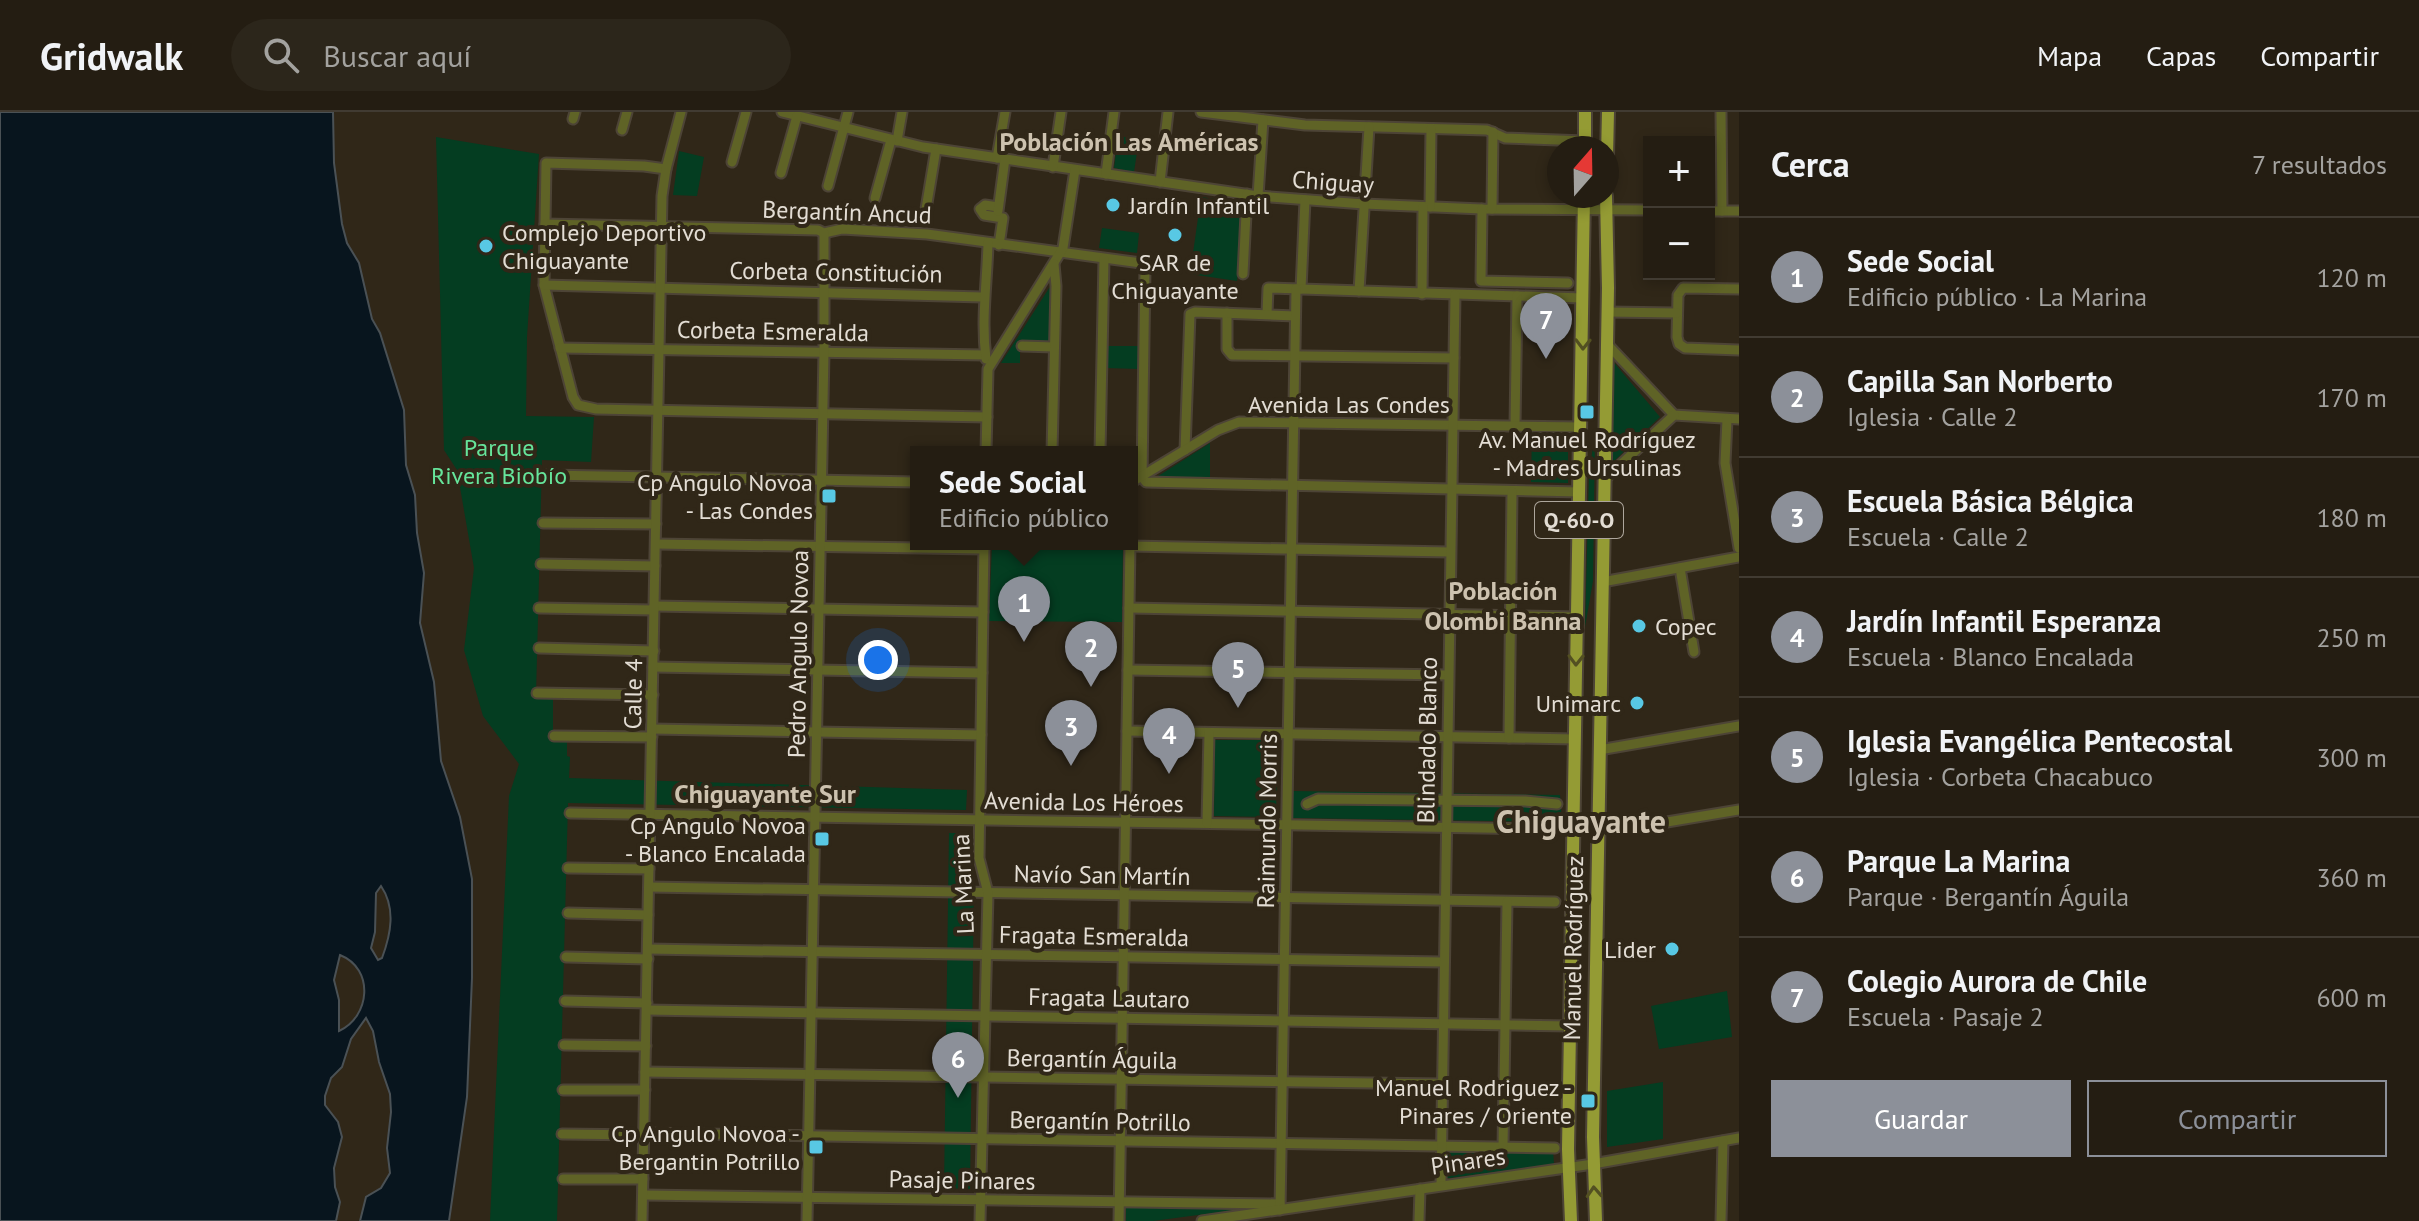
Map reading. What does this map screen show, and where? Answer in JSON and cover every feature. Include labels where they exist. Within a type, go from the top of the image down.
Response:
[{"type":"main road","points":[[1585,112],[1585,136]]},
{"type":"main road","points":[[1607,136],[1608,112]]},
{"type":"main road","name":"Manuel Rodríguez","points":[[1596,1221],[1593,1164],[1594,1019],[1608,312],[1606,208]]},
{"type":"main road","name":"Manuel Rodríguez","points":[[1571,1221],[1568,1167],[1584,210]]},
{"type":"main road","points":[[1571,1003],[1580,1016],[1594,1019]]},
{"type":"street","points":[[622,130],[627,112]]},
{"type":"street","name":"Calle 4","points":[[642,1221],[661,226],[666,169],[681,112]]},
{"type":"street","points":[[732,162],[746,112]]},
{"type":"street","name":"Chiguay","points":[[782,112],[936,149],[1253,195],[1426,207],[1590,208]]},
{"type":"street","points":[[828,186],[848,112]]},
{"type":"street","points":[[875,198],[902,112]]},
{"type":"street","points":[[999,245],[1003,218],[998,212],[1005,112]]},
{"type":"street","points":[[1053,167],[1061,112]]},
{"type":"street","points":[[1106,174],[1114,112]]},
{"type":"street","points":[[1160,182],[1168,112]]},
{"type":"street","points":[[1201,112],[1263,120],[1369,127],[1487,130],[1505,138],[1547,141]]},
{"type":"street","points":[[1721,112],[1722,211]]},
{"type":"street","points":[[781,173],[794,114]]},
{"type":"street","points":[[1243,274],[1263,120]]},
{"type":"street","points":[[1359,291],[1369,127]]},
{"type":"street","points":[[1422,294],[1431,129]]},
{"type":"street","points":[[1493,132],[1481,281],[1568,283]]},
{"type":"street","points":[[926,209],[936,149]]},
{"type":"street","points":[[666,169],[546,163],[544,285],[574,400],[581,407],[987,417]]},
{"type":"street","points":[[989,366],[1060,254],[1075,170]]},
{"type":"street","name":"Raimundo Morris","points":[[1276,1212],[1281,1144],[1295,316],[1305,200]]},
{"type":"street","name":"Chiguay","points":[[1619,205],[1643,209]]},
{"type":"street","points":[[1715,211],[1739,211]]},
{"type":"street","name":"Bergantín Ancud","points":[[545,224],[918,233],[1144,266],[1138,449]]},
{"type":"street","name":"Pedro Angulo Novoa","points":[[807,1221],[824,233]]},
{"type":"street","points":[[986,446],[989,366],[985,355],[982,297],[987,285],[988,243]]},
{"type":"street","points":[[1100,446],[1104,259]]},
{"type":"street","points":[[1052,446],[1054,264]]},
{"type":"street","name":"Corbeta Constitución","points":[[544,285],[982,297]]},
{"type":"street","points":[[1739,289],[1685,287],[1678,295],[1677,313],[1677,337],[1681,346],[1739,350]]},
{"type":"street","points":[[1267,314],[1268,288],[1583,298]]},
{"type":"street","name":"Blindado Blanco","points":[[1441,1185],[1455,295]]},
{"type":"street","points":[[1515,425],[1517,296]]},
{"type":"street","points":[[1608,312],[1677,313]]},
{"type":"street","points":[[1185,450],[1190,313],[1295,316]]},
{"type":"street","points":[[1227,313],[1227,349],[1230,354],[1454,358]]},
{"type":"street","points":[[1607,344],[1674,415],[1739,419]]},
{"type":"street","points":[[1022,346],[1054,347]]},
{"type":"street","name":"Corbeta Esmeralda","points":[[560,348],[985,355]]},
{"type":"street","points":[[1604,480],[1674,415]]},
{"type":"street","points":[[1727,419],[1725,463],[1739,548]]},
{"type":"street","name":"Avenida Las Condes","points":[[1138,479],[1234,423],[1581,427]]},
{"type":"street","points":[[547,475],[910,482]]},
{"type":"street","points":[[1138,480],[1152,484],[1293,488],[1580,492]]},
{"type":"street","points":[[1509,738],[1512,492]]},
{"type":"street","points":[[543,523],[656,524]]},
{"type":"street","points":[[656,544],[910,547]]},
{"type":"street","points":[[1138,545],[1450,552]]},
{"type":"street","name":"La Marina","points":[[980,1221],[988,893],[979,862],[984,550]]},
{"type":"street","points":[[1119,1221],[1130,550]]},
{"type":"street","points":[[1602,582],[1739,557]]},
{"type":"street","points":[[541,564],[655,566]]},
{"type":"street","points":[[1680,568],[1694,652]]},
{"type":"street","points":[[539,608],[983,612]]},
{"type":"street","points":[[1129,608],[1577,617]]},
{"type":"street","points":[[539,648],[654,651]]},
{"type":"street","points":[[653,667],[982,673]]},
{"type":"street","points":[[1128,670],[1448,675]]},
{"type":"street","points":[[537,693],[653,695]]},
{"type":"street","points":[[1599,750],[1739,726]]},
{"type":"street","points":[[1127,731],[1575,739]]},
{"type":"street","points":[[554,736],[817,732],[981,735]]},
{"type":"street","points":[[1207,823],[1209,733]]},
{"type":"street","points":[[1307,804],[1318,799],[1557,804]]},
{"type":"street","name":"Avenida Los Héroes","points":[[570,813],[1597,830],[1739,810]]},
{"type":"street","points":[[568,868],[649,869]]},
{"type":"street","name":"Navío San Martín","points":[[649,887],[1555,902]]},
{"type":"street","points":[[1503,1147],[1507,902]]},
{"type":"street","points":[[568,913],[648,915]]},
{"type":"street","name":"Fragata Esmeralda","points":[[566,957],[812,952],[1443,962]]},
{"type":"street","name":"Fragata Lautaro","points":[[565,1001],[811,1013],[1570,1026]]},
{"type":"street","points":[[564,1045],[646,1046]]},
{"type":"street","name":"Bergantín Águila","points":[[645,1072],[1441,1084]]},
{"type":"street","points":[[563,1090],[645,1090]]},
{"type":"street","name":"Bergantín Potrillo","points":[[562,1134],[1555,1148]]},
{"type":"street","name":"Pinares","points":[[1202,1221],[1593,1164],[1739,1138]]},
{"type":"street","points":[[1721,1221],[1723,1141]]},
{"type":"street","points":[[563,1179],[643,1179]]},
{"type":"street","points":[[1419,1221],[1420,1189]]},
{"type":"street","name":"Pasaje Pinares","points":[[643,1195],[1119,1202],[1276,1212]]},
{"type":"green space","points":[[1118,136],[1139,139],[1134,172],[1114,168]]},
{"type":"green space","name":"Parque Rivera Biobío","points":[[436,137],[539,154],[527,337],[526,416],[594,417],[591,462],[542,460],[536,695],[553,696],[553,739],[567,739],[569,778],[967,790],[966,810],[568,803],[557,1221],[490,1221],[509,796],[519,764],[483,716],[464,650],[474,568],[457,470],[444,450]]},
{"type":"green space","points":[[679,151],[704,157],[697,196],[673,195]]},
{"type":"green space","points":[[1201,197],[1242,203],[1237,281],[1190,274]]},
{"type":"green space","points":[[1102,228],[1139,233],[1137,253],[1099,248]]},
{"type":"green space","points":[[1053,282],[1051,344],[1020,344],[1020,363],[1001,363]]},
{"type":"green space","points":[[1105,346],[1141,346],[1140,369],[1105,368]]},
{"type":"green space","points":[[1611,359],[1660,417],[1611,464]]},
{"type":"green space","points":[[1532,432],[1568,433],[1568,483],[1531,482]]},
{"type":"green space","points":[[1595,434],[1593,581],[1585,627],[1589,473]]},
{"type":"green space","points":[[1210,443],[1210,480],[1152,480]]},
{"type":"green space","points":[[992,550],[1123,550],[1122,622],[989,621]]},
{"type":"green space","points":[[1215,740],[1278,740],[1276,812],[1271,817],[1214,816]]},
{"type":"green space","points":[[1293,791],[1560,795],[1562,822],[1293,818]]},
{"type":"green space","points":[[949,833],[966,833],[967,870],[974,879],[970,1189],[944,1188]]},
{"type":"green space","points":[[1727,991],[1732,1037],[1659,1049],[1651,1006]]},
{"type":"green space","points":[[1663,1082],[1663,1139],[1607,1147],[1607,1091]]},
{"type":"green space","points":[[1445,1150],[1553,1151],[1554,1164],[1442,1179]]},
{"type":"green space","points":[[1126,1205],[1258,1207],[1153,1221],[1126,1221]]},
{"type":"water","points":[[0,112],[333,112],[334,163],[342,224],[347,243],[359,263],[372,319],[380,333],[404,410],[406,465],[415,495],[424,573],[420,623],[434,682],[441,761],[460,817],[472,879],[467,1097],[449,1221],[360,1221],[366,1197],[381,1188],[390,1173],[387,1148],[390,1094],[373,1031],[366,1018],[351,1039],[342,1067],[331,1078],[325,1096],[325,1105],[338,1122],[342,1137],[334,1168],[340,1202],[336,1221],[0,1221]],"holes":[[[381,886],[389,903],[390,930],[382,958],[378,960],[371,948],[375,932],[376,893]],[[340,955],[359,971],[364,993],[357,1015],[339,1031],[339,1000],[334,980]]]},
{"type":"place","name":"Jardín Infantil","points":[[1113,205]]},
{"type":"place","name":"SAR de Chiguayante","points":[[1175,235]]},
{"type":"place","name":"Complejo Deportivo Chiguayante","points":[[486,246]]},
{"type":"place","name":"Colegio Aurora de Chile","points":[[1546,359]]},
{"type":"place","name":"Av. Manuel Rodríguez - Madres Ursulinas","points":[[1587,412]]},
{"type":"place","name":"Cp Angulo Novoa - Las Condes","points":[[829,496]]},
{"type":"place","name":"Copec","points":[[1639,626]]},
{"type":"place","name":"Sede Social","points":[[1024,642]]},
{"type":"place","name":"Capilla San Norberto","points":[[1091,687]]},
{"type":"place","name":"Unimarc","points":[[1637,703]]},
{"type":"place","name":"Iglesia Evangélica Pentecostal","points":[[1238,708]]},
{"type":"place","name":"Escuela Básica Bélgica","points":[[1071,766]]},
{"type":"place","name":"Jardín Infantil Esperanza","points":[[1169,774]]},
{"type":"place","name":"Cp Angulo Novoa - Blanco Encalada","points":[[822,839]]},
{"type":"place","name":"Lider","points":[[1672,949]]},
{"type":"place","name":"Parque La Marina","points":[[958,1098]]},
{"type":"place","name":"Manuel Rodriguez - Pinares / Oriente","points":[[1588,1101]]},
{"type":"place","name":"Cp Angulo Novoa - Bergantin Potrillo","points":[[816,1147]]},
{"type":"district","name":"Población Las Américas","points":[[1129,141]]},
{"type":"district","name":"Población Olombi Banna","points":[[1503,605]]},
{"type":"district","name":"Chiguayante Sur","points":[[765,793]]},
{"type":"district","name":"Chiguayante","points":[[1581,821]]}]
